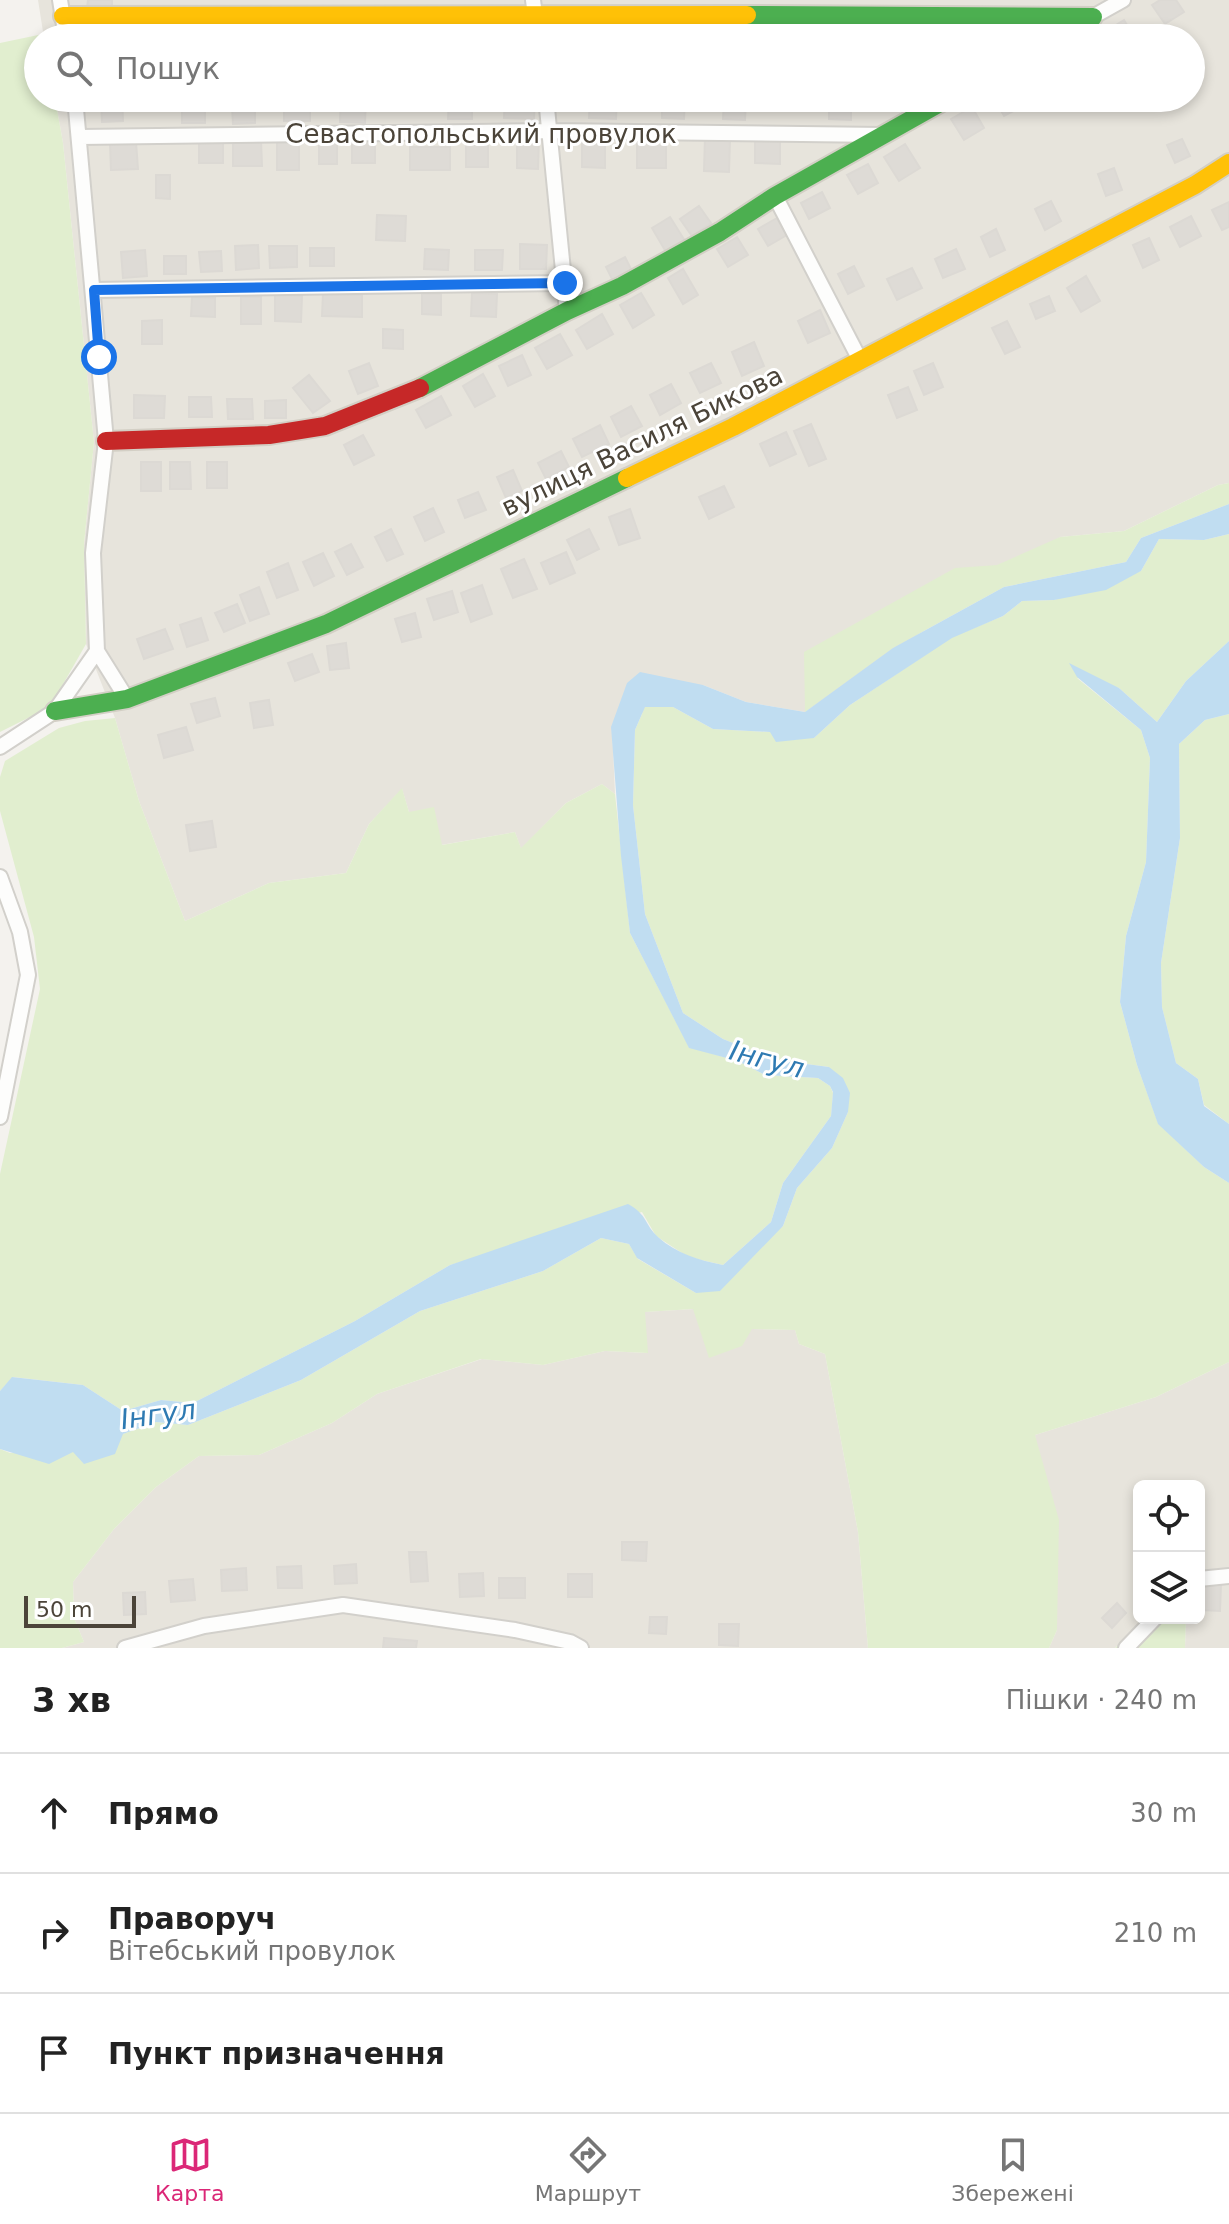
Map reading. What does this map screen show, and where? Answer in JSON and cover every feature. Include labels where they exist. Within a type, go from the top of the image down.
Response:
[{"type":"street","points":[[1080,24],[1123,0]]},
{"type":"street","points":[[62,8],[534,7],[1093,17]]},
{"type":"street","points":[[77,112],[106,441],[93,553],[97,651],[127,699]]},
{"type":"street","points":[[548,112],[567,311]]},
{"type":"street","points":[[106,441],[269,435],[325,426],[417,389],[622,286],[924,112]]},
{"type":"street","name":"Севастопольський провулок","points":[[80,137],[550,131],[883,135]]},
{"type":"street","name":"вулиця Василя Бикова","points":[[55,711],[127,699],[326,624],[733,427],[1195,185],[1229,163]]},
{"type":"street","points":[[775,196],[860,360]]},
{"type":"street","points":[[94,290],[565,283]]},
{"type":"street","points":[[0,747],[55,711],[97,651]]},
{"type":"street","points":[[0,877],[20,932],[28,975],[0,1117]]},
{"type":"street","points":[[1205,1578],[1229,1576]]},
{"type":"street","points":[[125,1648],[204,1626],[343,1605],[515,1630],[570,1642],[581,1648]]},
{"type":"street","points":[[1126,1648],[1149,1624]]},
{"type":"shaded area","points":[[38,0],[1229,0],[1229,483],[1218,485],[1124,531],[1060,537],[805,712],[746,702],[703,685],[612,727],[615,794],[602,784],[566,803],[521,849],[515,832],[441,845],[409,812],[402,789],[369,824],[346,873],[269,883],[185,921],[139,801],[115,718],[86,644],[84,544],[94,442],[57,112],[1205,112],[1205,24],[42,24]]},
{"type":"shaded area","points":[[694,1309],[752,1329],[795,1330],[799,1344],[825,1354],[858,1532],[868,1648],[62,1648],[84,1642],[74,1618],[73,1582],[114,1529],[156,1487],[199,1456],[259,1455],[332,1423],[377,1394],[482,1359],[543,1365],[605,1351],[647,1353],[644,1312]]},
{"type":"shaded area","points":[[1229,1362],[1229,1648],[1185,1648],[1186,1624],[1205,1624],[1205,1480],[1133,1480],[1133,1624],[1137,1624],[1115,1648],[1049,1648],[1057,1630],[1035,1435],[1156,1397]]},
{"type":"green space","points":[[24,38],[24,112],[57,112],[94,442],[84,544],[86,644],[50,707],[0,732],[0,43]]},
{"type":"green space","points":[[1229,483],[1229,504],[1141,538],[1126,562],[1004,587],[893,648],[805,712],[804,652],[955,568],[997,565],[1060,537],[1124,531],[1218,485]]},
{"type":"green space","points":[[1229,534],[1229,641],[1186,681],[1157,722],[1119,688],[1077,678],[1141,730],[1150,758],[1146,862],[1126,936],[1120,1002],[1137,1065],[1158,1123],[1204,1167],[1229,1183],[1229,1362],[1156,1397],[1035,1435],[1059,1520],[1057,1630],[1049,1648],[868,1648],[858,1532],[825,1354],[799,1344],[795,1330],[752,1329],[742,1346],[709,1358],[693,1309],[645,1312],[648,1353],[605,1351],[543,1365],[481,1359],[377,1394],[332,1423],[259,1455],[199,1456],[156,1487],[114,1529],[73,1582],[74,1618],[84,1642],[62,1648],[0,1648],[0,1449],[10,1453],[73,1452],[156,1422],[188,1425],[301,1380],[420,1311],[543,1271],[601,1238],[629,1244],[638,1259],[696,1293],[783,1226],[797,1188],[832,1148],[848,1112],[829,1067],[776,1060],[723,1039],[683,1013],[645,914],[633,805],[635,730],[645,707],[673,707],[713,729],[814,738],[850,705],[952,637],[1003,616],[1022,601],[1054,600],[1141,571],[1159,539],[1204,540]]},
{"type":"green space","points":[[1229,714],[1229,1124],[1204,1105],[1198,1079],[1176,1063],[1162,1007],[1161,963],[1180,838],[1179,744],[1205,720]]},
{"type":"green space","points":[[115,718],[139,801],[185,921],[269,883],[346,873],[369,824],[402,788],[409,812],[434,807],[442,845],[515,832],[521,848],[566,803],[602,784],[615,794],[630,933],[689,1047],[738,1061],[765,1075],[818,1078],[830,1086],[833,1093],[831,1116],[783,1183],[771,1222],[723,1265],[688,1257],[656,1236],[642,1212],[450,1265],[355,1321],[193,1403],[161,1400],[123,1411],[83,1385],[13,1377],[0,1391],[0,1174],[40,989],[34,937],[0,811],[0,777],[5,761],[59,728]]},
{"type":"green space","points":[[1137,1624],[1186,1624],[1185,1648],[1115,1648]]},
{"type":"water","name":"Інгул","points":[[1229,504],[1229,534],[1204,540],[1159,539],[1141,571],[1106,590],[1054,600],[1022,601],[1003,616],[952,638],[850,705],[814,738],[776,742],[770,732],[713,729],[673,707],[645,707],[635,730],[633,805],[645,914],[683,1013],[723,1039],[776,1060],[829,1067],[843,1078],[850,1093],[848,1112],[832,1148],[797,1188],[783,1226],[720,1291],[696,1293],[637,1258],[629,1244],[601,1238],[543,1271],[420,1311],[301,1380],[188,1425],[156,1422],[123,1434],[115,1454],[84,1464],[73,1452],[49,1464],[0,1449],[0,1391],[12,1377],[83,1385],[123,1411],[161,1400],[193,1403],[355,1321],[450,1265],[628,1204],[639,1212],[658,1237],[673,1248],[723,1265],[771,1222],[783,1183],[831,1116],[833,1092],[818,1078],[765,1075],[738,1061],[689,1048],[630,933],[611,727],[627,683],[640,672],[703,685],[746,702],[805,712],[893,648],[1004,587],[1126,562],[1141,538]]},
{"type":"water","points":[[1229,641],[1229,714],[1205,720],[1179,744],[1180,838],[1161,963],[1162,1007],[1176,1063],[1198,1079],[1204,1106],[1229,1124],[1229,1183],[1204,1167],[1158,1124],[1137,1065],[1120,1002],[1126,936],[1146,862],[1150,758],[1141,730],[1077,677],[1069,663],[1119,688],[1157,722],[1186,681]]},
{"type":"building","points":[[88,0],[112,0],[112,8],[87,7]]},
{"type":"building","points":[[1160,0],[1176,0],[1184,12],[1165,24],[1152,5]]},
{"type":"building","points":[[102,112],[123,112],[123,121],[102,122]]},
{"type":"building","points":[[182,112],[205,112],[205,123],[182,123]]},
{"type":"building","points":[[232,112],[255,112],[255,123],[233,124]]},
{"type":"building","points":[[284,112],[310,112],[310,121],[284,121]]},
{"type":"building","points":[[340,112],[365,112],[365,123],[340,122]]},
{"type":"building","points":[[448,112],[472,112],[472,119],[448,119]]},
{"type":"building","points":[[504,112],[534,112],[534,119],[504,118]]},
{"type":"building","points":[[589,112],[616,112],[616,119],[589,118]]},
{"type":"building","points":[[662,112],[684,112],[684,119],[662,118]]},
{"type":"building","points":[[723,112],[745,112],[745,120],[723,119]]},
{"type":"building","points":[[829,112],[851,112],[851,120],[829,119]]},
{"type":"building","points":[[963,112],[975,112],[984,128],[964,140],[951,119]]},
{"type":"building","points":[[277,137],[299,137],[299,170],[277,170]]},
{"type":"building","points":[[319,137],[337,137],[337,164],[319,164]]},
{"type":"building","points":[[352,137],[375,137],[375,163],[352,163]]},
{"type":"building","points":[[705,137],[730,138],[729,172],[704,171]]},
{"type":"building","points":[[466,138],[488,138],[488,167],[466,167]]},
{"type":"building","points":[[517,138],[539,138],[538,169],[517,168]]},
{"type":"building","points":[[582,138],[605,139],[605,168],[582,167]]},
{"type":"building","points":[[637,138],[666,138],[666,168],[637,168]]},
{"type":"building","points":[[755,139],[780,140],[780,164],[755,163]]},
{"type":"building","points":[[1182,139],[1190,156],[1175,163],[1167,145]]},
{"type":"building","points":[[199,140],[223,140],[223,163],[199,163]]},
{"type":"building","points":[[233,140],[261,140],[262,166],[233,166]]},
{"type":"building","points":[[136,142],[138,169],[111,170],[110,143]]},
{"type":"building","points":[[905,144],[920,168],[899,181],[884,157]]},
{"type":"building","points":[[410,147],[450,147],[450,170],[410,170]]},
{"type":"building","points":[[868,164],[878,183],[858,194],[847,175]]},
{"type":"building","points":[[1114,168],[1122,190],[1106,196],[1098,174]]},
{"type":"building","points":[[156,175],[170,175],[170,199],[156,198]]},
{"type":"building","points":[[822,192],[830,208],[809,219],[801,203]]},
{"type":"building","points":[[1051,201],[1061,221],[1045,230],[1035,209]]},
{"type":"building","points":[[1229,202],[1229,227],[1222,230],[1212,210]]},
{"type":"building","points":[[699,206],[711,223],[692,236],[680,219]]},
{"type":"building","points":[[377,215],[406,216],[405,241],[376,240]]},
{"type":"building","points":[[1191,216],[1201,236],[1180,247],[1170,227]]},
{"type":"building","points":[[670,217],[685,241],[666,252],[652,228]]},
{"type":"building","points":[[777,218],[787,235],[768,246],[758,229]]},
{"type":"building","points":[[996,229],[1005,250],[990,257],[981,237]]},
{"type":"building","points":[[737,237],[748,255],[728,267],[717,249]]},
{"type":"building","points":[[1149,238],[1159,260],[1143,268],[1133,245]]},
{"type":"building","points":[[520,244],[547,245],[546,269],[520,269]]},
{"type":"building","points":[[258,245],[259,268],[236,270],[235,246]]},
{"type":"building","points":[[269,246],[297,246],[297,267],[270,268]]},
{"type":"building","points":[[310,248],[334,248],[334,266],[310,266]]},
{"type":"building","points":[[425,249],[449,250],[448,270],[424,269]]},
{"type":"building","points":[[956,249],[965,269],[943,278],[935,259]]},
{"type":"building","points":[[145,250],[147,276],[123,278],[121,252]]},
{"type":"building","points":[[475,250],[503,250],[502,270],[475,270]]},
{"type":"building","points":[[221,251],[222,271],[201,272],[199,252]]},
{"type":"building","points":[[164,256],[186,256],[186,274],[164,274]]},
{"type":"building","points":[[625,257],[632,271],[613,281],[606,267]]},
{"type":"building","points":[[854,266],[864,286],[848,294],[838,274]]},
{"type":"building","points":[[912,268],[922,288],[897,300],[887,279]]},
{"type":"building","points":[[683,269],[698,295],[683,304],[668,278]]},
{"type":"building","points":[[1086,276],[1100,301],[1081,312],[1067,288]]},
{"type":"building","points":[[472,293],[497,294],[496,317],[471,316]]},
{"type":"building","points":[[641,293],[654,315],[633,328],[620,305]]},
{"type":"building","points":[[323,294],[362,295],[362,317],[322,316]]},
{"type":"building","points":[[422,294],[441,294],[441,315],[422,314]]},
{"type":"building","points":[[275,295],[302,296],[301,322],[275,321]]},
{"type":"building","points":[[1049,296],[1055,311],[1036,319],[1030,304]]},
{"type":"building","points":[[192,297],[215,298],[215,317],[191,316]]},
{"type":"building","points":[[241,297],[261,297],[261,324],[241,324]]},
{"type":"building","points":[[820,310],[830,333],[808,343],[798,321]]},
{"type":"building","points":[[602,314],[613,334],[587,349],[576,330]]},
{"type":"building","points":[[162,320],[162,344],[142,344],[142,321]]},
{"type":"building","points":[[1007,321],[1020,347],[1005,354],[992,328]]},
{"type":"building","points":[[383,329],[403,330],[403,349],[383,348]]},
{"type":"building","points":[[560,334],[572,355],[547,369],[535,348]]},
{"type":"building","points":[[754,342],[764,366],[742,376],[732,352]]},
{"type":"building","points":[[522,355],[531,375],[508,386],[499,366]]},
{"type":"building","points":[[369,363],[378,386],[358,394],[349,371]]},
{"type":"building","points":[[711,363],[721,383],[700,393],[690,373]]},
{"type":"building","points":[[933,363],[943,387],[924,395],[914,371]]},
{"type":"building","points":[[483,374],[495,396],[475,407],[463,386]]},
{"type":"building","points":[[309,375],[330,401],[313,413],[293,388]]},
{"type":"building","points":[[671,384],[681,403],[660,415],[650,395]]},
{"type":"building","points":[[908,387],[917,410],[897,418],[888,395]]},
{"type":"building","points":[[134,395],[165,396],[164,418],[134,418]]},
{"type":"building","points":[[441,396],[451,415],[426,428],[416,410]]},
{"type":"building","points":[[189,397],[211,397],[212,417],[189,417]]},
{"type":"building","points":[[227,399],[252,399],[253,419],[228,419]]},
{"type":"building","points":[[286,400],[286,418],[265,418],[265,401]]},
{"type":"building","points":[[631,406],[642,426],[621,437],[611,417]]},
{"type":"building","points":[[811,424],[826,459],[809,466],[794,431]]},
{"type":"building","points":[[600,425],[609,444],[582,457],[573,439]]},
{"type":"building","points":[[786,432],[796,454],[770,466],[760,444]]},
{"type":"building","points":[[363,435],[374,455],[354,465],[344,445]]},
{"type":"building","points":[[561,451],[569,467],[546,479],[538,463]]},
{"type":"building","points":[[141,462],[161,462],[161,491],[141,491]]},
{"type":"building","points":[[170,462],[190,462],[191,489],[170,489]]},
{"type":"building","points":[[207,462],[227,462],[227,488],[207,488]]},
{"type":"building","points":[[513,470],[522,491],[506,498],[497,477]]},
{"type":"building","points":[[724,486],[734,507],[709,519],[699,497]]},
{"type":"building","points":[[478,492],[486,510],[465,518],[458,500]]},
{"type":"building","points":[[433,508],[444,532],[425,541],[414,517]]},
{"type":"building","points":[[630,509],[640,538],[619,545],[609,517]]},
{"type":"building","points":[[391,529],[403,554],[387,561],[375,537]]},
{"type":"building","points":[[589,529],[599,549],[577,560],[567,540]]},
{"type":"building","points":[[351,544],[363,567],[347,575],[335,552]]},
{"type":"building","points":[[566,552],[575,573],[550,584],[541,563]]},
{"type":"building","points":[[323,553],[334,576],[314,586],[303,562]]},
{"type":"building","points":[[524,559],[537,589],[513,598],[501,569]]},
{"type":"building","points":[[288,563],[298,590],[277,598],[267,572]]},
{"type":"building","points":[[482,585],[492,614],[471,622],[461,593]]},
{"type":"building","points":[[259,587],[269,614],[250,621],[240,595]]},
{"type":"building","points":[[452,591],[458,612],[434,620],[427,599]]},
{"type":"building","points":[[237,604],[245,623],[224,632],[215,613]]},
{"type":"building","points":[[415,613],[421,637],[402,642],[395,619]]},
{"type":"building","points":[[201,618],[208,640],[187,647],[180,625]]},
{"type":"building","points":[[165,629],[173,649],[144,659],[137,639]]},
{"type":"building","points":[[346,643],[349,668],[330,670],[327,646]]},
{"type":"building","points":[[312,654],[319,672],[295,681],[288,663]]},
{"type":"building","points":[[215,698],[220,716],[197,723],[191,704]]},
{"type":"building","points":[[269,700],[273,725],[254,728],[250,703]]},
{"type":"building","points":[[186,727],[193,750],[164,758],[158,735]]},
{"type":"building","points":[[212,821],[216,847],[190,851],[186,825]]},
{"type":"building","points":[[622,1542],[647,1542],[646,1561],[622,1560]]},
{"type":"building","points":[[409,1552],[426,1552],[428,1581],[411,1582]]},
{"type":"building","points":[[356,1564],[357,1583],[335,1584],[334,1566]]},
{"type":"building","points":[[301,1566],[302,1588],[278,1588],[277,1567]]},
{"type":"building","points":[[246,1568],[247,1590],[222,1591],[221,1570]]},
{"type":"building","points":[[483,1573],[484,1596],[460,1597],[459,1574]]},
{"type":"building","points":[[568,1574],[592,1574],[592,1597],[568,1597]]},
{"type":"building","points":[[499,1578],[525,1578],[525,1598],[499,1598]]},
{"type":"building","points":[[193,1579],[195,1600],[171,1602],[169,1581]]},
{"type":"building","points":[[1205,1584],[1221,1584],[1220,1611],[1205,1610]]},
{"type":"building","points":[[145,1592],[146,1614],[124,1615],[123,1593]]},
{"type":"building","points":[[1117,1603],[1126,1613],[1112,1628],[1102,1618]]},
{"type":"building","points":[[650,1617],[667,1617],[666,1634],[649,1633]]},
{"type":"building","points":[[719,1624],[739,1624],[738,1646],[719,1645]]},
{"type":"building","points":[[384,1638],[417,1641],[416,1648],[383,1648]]},
{"type":"traffic: fast","points":[[747,15],[1093,17]]},
{"type":"traffic: fast","points":[[420,388],[567,311],[622,286],[924,112]]},
{"type":"traffic: fast","points":[[55,711],[127,699],[326,624],[627,478]]},
{"type":"traffic: slow","points":[[63,16],[747,15]]},
{"type":"traffic: slow","points":[[627,478],[733,427],[1195,185],[1229,163]]},
{"type":"traffic: jam","points":[[106,441],[269,435],[325,426],[420,388]]},
{"type":"route","points":[[99,357],[94,290],[565,283]]}]
